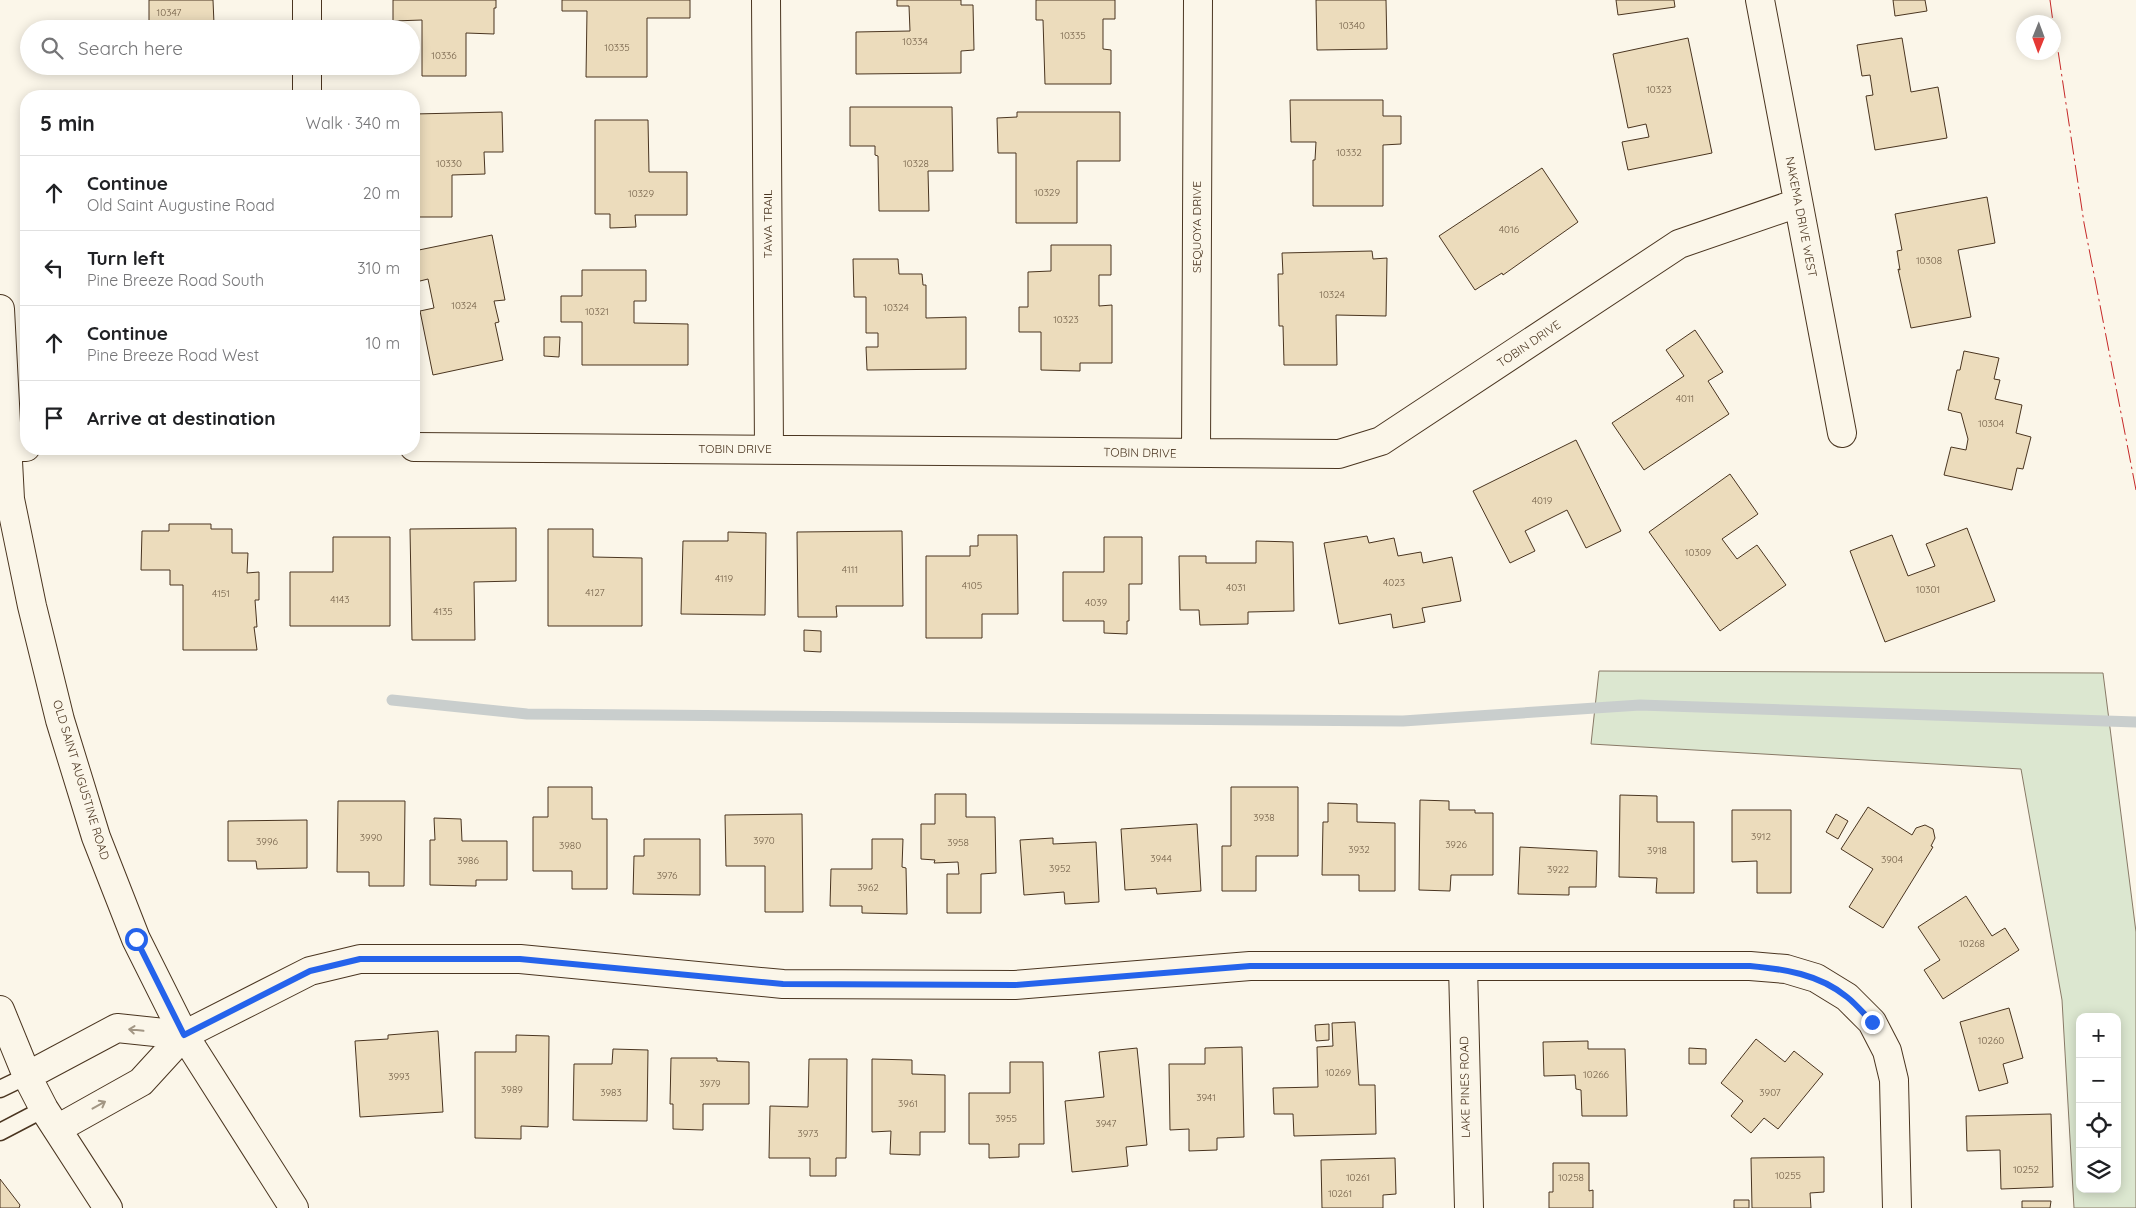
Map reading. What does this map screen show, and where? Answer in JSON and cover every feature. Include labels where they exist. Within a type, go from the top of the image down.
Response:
[{"type":"street","points":[[307,0],[307,20]]},
{"type":"street","name":"TAWA TRAIL","points":[[766,0],[769,449]]},
{"type":"street","name":"SEQUOYA DRIVE","points":[[1196,453],[1198,0]]},
{"type":"street","name":"NAKEMA DRIVE WEST","points":[[1760,0],[1842,433]]},
{"type":"street","points":[[307,75],[307,90]]},
{"type":"street","name":"TOBIN DRIVE","points":[[420,447],[1339,454],[1381,442],[1679,244],[1798,203]]},
{"type":"street","name":"OLD SAINT AUGUSTINE ROAD","points":[[0,309],[17,447],[10,499],[32,606],[60,720],[96,837],[136,939],[184,1035],[294,1208]]},
{"type":"street","points":[[50,1119],[141,1082],[184,1035],[310,971],[360,959],[520,959],[783,984],[1015,985],[1250,966],[1750,966],[1786,970],[1816,978],[1847,997],[1872,1022],[1887,1051],[1894,1080],[1896,1208]]},
{"type":"street","name":"LAKE PINES ROAD","points":[[1462,966],[1469,1208]]},
{"type":"street","points":[[0,1010],[27,1076],[50,1119],[108,1208]]},
{"type":"street","points":[[27,1076],[117,1028],[184,1035]]},
{"type":"lane","points":[[0,1089],[27,1076]]},
{"type":"lane","points":[[0,1132],[50,1119]]},
{"type":"green space","points":[[1599,671],[2103,673],[2136,932],[2136,1208],[2074,1208],[2062,1000],[2021,769],[1591,744]]},
{"type":"building","points":[[149,0],[213,0],[214,20],[149,20]]},
{"type":"building","points":[[393,0],[496,0],[496,8],[494,8],[494,34],[466,33],[466,76],[422,76],[422,20],[393,20]]},
{"type":"building","points":[[562,0],[690,0],[690,18],[647,18],[647,77],[586,77],[587,11],[562,11]]},
{"type":"building","points":[[897,0],[961,0],[961,5],[973,5],[974,50],[961,51],[961,73],[856,74],[856,32],[910,31],[909,6],[897,6]]},
{"type":"building","points":[[1036,0],[1115,0],[1115,19],[1103,19],[1103,49],[1111,50],[1111,84],[1045,84],[1043,20],[1036,20]]},
{"type":"building","points":[[1316,0],[1386,0],[1387,49],[1317,50]]},
{"type":"building","points":[[1616,0],[1674,0],[1675,7],[1618,15]]},
{"type":"building","points":[[1893,0],[1925,0],[1927,11],[1895,16]]},
{"type":"building","points":[[1688,38],[1712,153],[1628,170],[1622,142],[1649,137],[1646,124],[1628,128],[1613,54]]},
{"type":"building","points":[[1902,38],[1911,92],[1938,87],[1947,138],[1875,150],[1866,96],[1873,95],[1870,75],[1862,76],[1857,45]]},
{"type":"building","points":[[1290,100],[1383,100],[1383,116],[1401,116],[1401,144],[1383,145],[1383,206],[1313,206],[1313,160],[1315,160],[1316,142],[1291,142]]},
{"type":"building","points":[[850,107],[952,107],[953,171],[928,171],[929,211],[879,211],[878,156],[875,155],[875,146],[850,146]]},
{"type":"building","points":[[502,112],[503,152],[484,152],[485,174],[452,175],[452,217],[420,217],[420,114]]},
{"type":"building","points":[[1017,112],[1120,112],[1120,161],[1077,161],[1077,223],[1016,223],[1016,153],[998,153],[997,118],[1017,117]]},
{"type":"building","points":[[595,120],[648,120],[649,172],[687,172],[687,215],[635,215],[636,227],[610,228],[610,214],[595,214]]},
{"type":"building","points":[[1542,168],[1578,222],[1503,275],[1502,273],[1475,290],[1439,236]]},
{"type":"building","points":[[1987,197],[1995,243],[1958,250],[1971,317],[1911,328],[1898,269],[1900,270],[1897,251],[1902,250],[1895,214]]},
{"type":"building","points":[[492,235],[505,300],[494,301],[499,322],[495,323],[503,360],[433,375],[420,311],[434,308],[428,279],[420,281],[420,250]]},
{"type":"building","points":[[1051,245],[1111,245],[1111,275],[1099,275],[1099,306],[1112,305],[1112,363],[1080,363],[1080,371],[1041,370],[1041,332],[1019,332],[1019,307],[1028,307],[1028,272],[1051,271]]},
{"type":"building","points":[[1372,251],[1373,259],[1387,258],[1386,316],[1336,315],[1337,365],[1284,365],[1283,326],[1279,326],[1278,274],[1283,274],[1282,253]]},
{"type":"building","points":[[853,259],[898,259],[899,274],[922,274],[923,285],[926,285],[926,318],[966,317],[966,369],[867,370],[866,347],[878,347],[878,333],[866,333],[866,297],[854,297]]},
{"type":"building","points":[[582,270],[646,270],[646,301],[634,301],[634,323],[688,324],[688,365],[582,365],[582,322],[561,322],[561,296],[582,296]]},
{"type":"building","points":[[1695,330],[1723,372],[1708,381],[1729,414],[1644,470],[1612,423],[1684,376],[1666,350]]},
{"type":"building","points":[[544,337],[560,337],[559,357],[544,356]]},
{"type":"building","points":[[1964,351],[1999,358],[1994,379],[2000,380],[1995,399],[2022,405],[2016,433],[2031,437],[2023,469],[2017,468],[2012,490],[1944,475],[1951,447],[1966,450],[1968,439],[1961,413],[1948,410],[1957,370],[1960,370]]},
{"type":"building","points":[[1576,440],[1621,531],[1586,548],[1567,510],[1525,531],[1535,551],[1510,563],[1473,491]]},
{"type":"building","points":[[1730,474],[1758,514],[1722,539],[1737,559],[1757,545],[1786,585],[1720,631],[1649,532]]},
{"type":"building","points":[[169,524],[211,524],[211,529],[232,529],[232,553],[248,553],[247,573],[259,572],[259,600],[255,600],[257,627],[254,627],[257,650],[183,650],[183,585],[170,585],[170,570],[141,570],[142,531],[169,531]]},
{"type":"building","points":[[516,528],[516,581],[474,582],[475,640],[412,640],[410,529]]},
{"type":"building","points":[[1967,528],[1995,601],[1885,642],[1850,551],[1892,535],[1908,576],[1935,566],[1926,544]]},
{"type":"building","points":[[548,529],[593,529],[593,557],[642,558],[642,626],[548,626]]},
{"type":"building","points":[[902,531],[903,606],[836,606],[837,617],[798,617],[797,532]]},
{"type":"building","points":[[728,532],[766,533],[765,615],[681,614],[683,541],[728,541]]},
{"type":"building","points":[[978,535],[1017,535],[1018,614],[982,614],[982,638],[926,638],[926,556],[970,556],[970,546],[978,546]]},
{"type":"building","points":[[1367,536],[1369,543],[1394,538],[1398,556],[1421,552],[1423,563],[1452,557],[1461,601],[1422,608],[1425,622],[1393,628],[1391,614],[1339,624],[1324,543]]},
{"type":"building","points":[[333,537],[390,537],[390,626],[290,626],[290,572],[333,572]]},
{"type":"building","points":[[1104,537],[1142,537],[1142,584],[1129,584],[1127,634],[1104,633],[1104,621],[1063,621],[1063,572],[1104,572]]},
{"type":"building","points":[[1256,541],[1293,542],[1294,611],[1248,612],[1248,624],[1200,625],[1199,610],[1180,610],[1179,556],[1206,556],[1206,563],[1256,563]]},
{"type":"building","points":[[804,630],[821,631],[821,652],[804,651]]},
{"type":"building","points":[[548,787],[592,787],[592,819],[607,819],[607,889],[572,889],[572,871],[533,871],[533,817],[548,817]]},
{"type":"building","points":[[1231,787],[1298,787],[1298,856],[1256,856],[1256,891],[1222,891],[1222,846],[1231,846]]},
{"type":"building","points":[[935,794],[966,794],[966,817],[995,817],[996,873],[981,874],[981,913],[947,913],[947,874],[959,874],[958,862],[934,863],[935,860],[921,859],[921,824],[935,824]]},
{"type":"building","points":[[1620,795],[1657,796],[1657,822],[1694,822],[1694,893],[1656,893],[1657,878],[1619,877]]},
{"type":"building","points":[[1420,800],[1449,801],[1449,810],[1475,810],[1475,813],[1493,813],[1493,875],[1451,875],[1450,891],[1419,890]]},
{"type":"building","points":[[338,801],[405,801],[404,886],[369,886],[369,872],[337,872]]},
{"type":"building","points":[[1328,803],[1357,804],[1357,822],[1395,823],[1395,891],[1359,891],[1359,875],[1322,875],[1323,822],[1328,822]]},
{"type":"building","points":[[1868,807],[1912,835],[1916,828],[1925,825],[1933,829],[1935,838],[1931,846],[1933,847],[1883,928],[1849,907],[1873,869],[1841,849]]},
{"type":"building","points":[[1732,810],[1791,810],[1791,893],[1757,893],[1757,861],[1732,862]]},
{"type":"building","points":[[802,814],[803,912],[765,912],[765,866],[726,866],[725,815]]},
{"type":"building","points":[[1836,814],[1848,821],[1838,839],[1826,832]]},
{"type":"building","points":[[434,818],[461,819],[462,841],[507,841],[507,880],[476,880],[476,886],[430,885],[430,840],[435,840]]},
{"type":"building","points":[[307,820],[307,868],[257,869],[256,861],[228,861],[228,821]]},
{"type":"building","points":[[1197,824],[1201,891],[1157,894],[1156,888],[1125,890],[1121,829]]},
{"type":"building","points":[[1053,838],[1053,844],[1096,842],[1099,902],[1065,904],[1064,892],[1024,895],[1020,840]]},
{"type":"building","points":[[644,839],[700,839],[700,895],[633,894],[634,856],[644,856]]},
{"type":"building","points":[[872,839],[903,839],[902,867],[906,868],[907,914],[862,913],[862,906],[830,906],[831,869],[872,869]]},
{"type":"building","points":[[1520,847],[1597,851],[1596,887],[1569,887],[1569,895],[1518,894]]},
{"type":"building","points":[[1966,896],[1992,936],[2005,928],[2019,950],[1943,999],[1924,970],[1940,960],[1918,927]]},
{"type":"building","points":[[2009,1008],[2023,1058],[2003,1064],[2008,1083],[1979,1091],[1960,1022]]},
{"type":"building","points":[[1355,1022],[1359,1085],[1375,1085],[1376,1134],[1294,1136],[1293,1114],[1274,1114],[1273,1088],[1318,1087],[1317,1047],[1333,1046],[1332,1023]]},
{"type":"building","points":[[1329,1024],[1329,1040],[1316,1041],[1315,1025]]},
{"type":"building","points":[[438,1031],[443,1112],[360,1117],[355,1041],[388,1039],[388,1035]]},
{"type":"building","points":[[516,1035],[549,1036],[548,1127],[521,1126],[521,1139],[475,1138],[475,1052],[516,1052]]},
{"type":"building","points":[[1756,1039],[1785,1062],[1794,1051],[1823,1074],[1778,1129],[1764,1118],[1751,1133],[1731,1116],[1743,1101],[1721,1083]]},
{"type":"building","points":[[1588,1041],[1588,1049],[1625,1049],[1627,1116],[1582,1116],[1581,1090],[1576,1089],[1575,1075],[1544,1076],[1543,1042]]},
{"type":"building","points":[[1242,1047],[1244,1137],[1217,1138],[1217,1150],[1189,1151],[1189,1129],[1170,1130],[1169,1064],[1205,1064],[1205,1048]]},
{"type":"building","points":[[1137,1048],[1147,1145],[1126,1147],[1128,1166],[1072,1172],[1065,1101],[1104,1097],[1099,1052]]},
{"type":"building","points":[[1689,1048],[1706,1049],[1706,1064],[1689,1064]]},
{"type":"building","points":[[613,1049],[648,1050],[647,1121],[573,1120],[574,1064],[612,1064]]},
{"type":"building","points":[[671,1058],[717,1058],[717,1061],[749,1062],[749,1104],[703,1104],[703,1130],[673,1129],[673,1104],[670,1104]]},
{"type":"building","points":[[809,1059],[847,1059],[846,1158],[836,1158],[836,1176],[810,1176],[810,1158],[769,1158],[770,1106],[808,1107]]},
{"type":"building","points":[[872,1059],[912,1060],[912,1074],[945,1075],[945,1132],[920,1132],[920,1155],[890,1154],[891,1131],[872,1132]]},
{"type":"building","points":[[1010,1062],[1043,1062],[1044,1144],[1019,1144],[1019,1157],[989,1158],[989,1144],[969,1144],[969,1093],[1010,1093]]},
{"type":"building","points":[[2051,1114],[2053,1187],[2001,1189],[2000,1150],[1967,1151],[1966,1116]]},
{"type":"building","points":[[1824,1157],[1824,1192],[1810,1193],[1811,1208],[1752,1208],[1751,1158]]},
{"type":"building","points":[[1395,1158],[1396,1194],[1383,1195],[1383,1208],[1322,1208],[1321,1160]]},
{"type":"building","points":[[1553,1163],[1589,1163],[1589,1191],[1593,1190],[1593,1208],[1549,1208],[1549,1192],[1553,1192]]},
{"type":"building","points":[[0,1179],[20,1205],[19,1208],[0,1208]]},
{"type":"building","points":[[1734,1200],[1749,1200],[1749,1208],[1734,1208]]},
{"type":"building","points":[[2022,1201],[2051,1201],[2050,1208],[2022,1208]]},
{"type":"waterway","points":[[392,700],[527,714],[1403,721],[1640,705],[2136,722]]},
{"type":"power","points":[[2050,0],[2052,15]]},
{"type":"power","points":[[2059,60],[2084,223],[2136,490]]},
{"type":"route","points":[[136,939],[184,1035],[310,971],[360,959],[520,959],[783,984],[1015,985],[1250,966],[1750,966],[1786,970],[1816,978],[1847,997],[1872,1022]]}]
